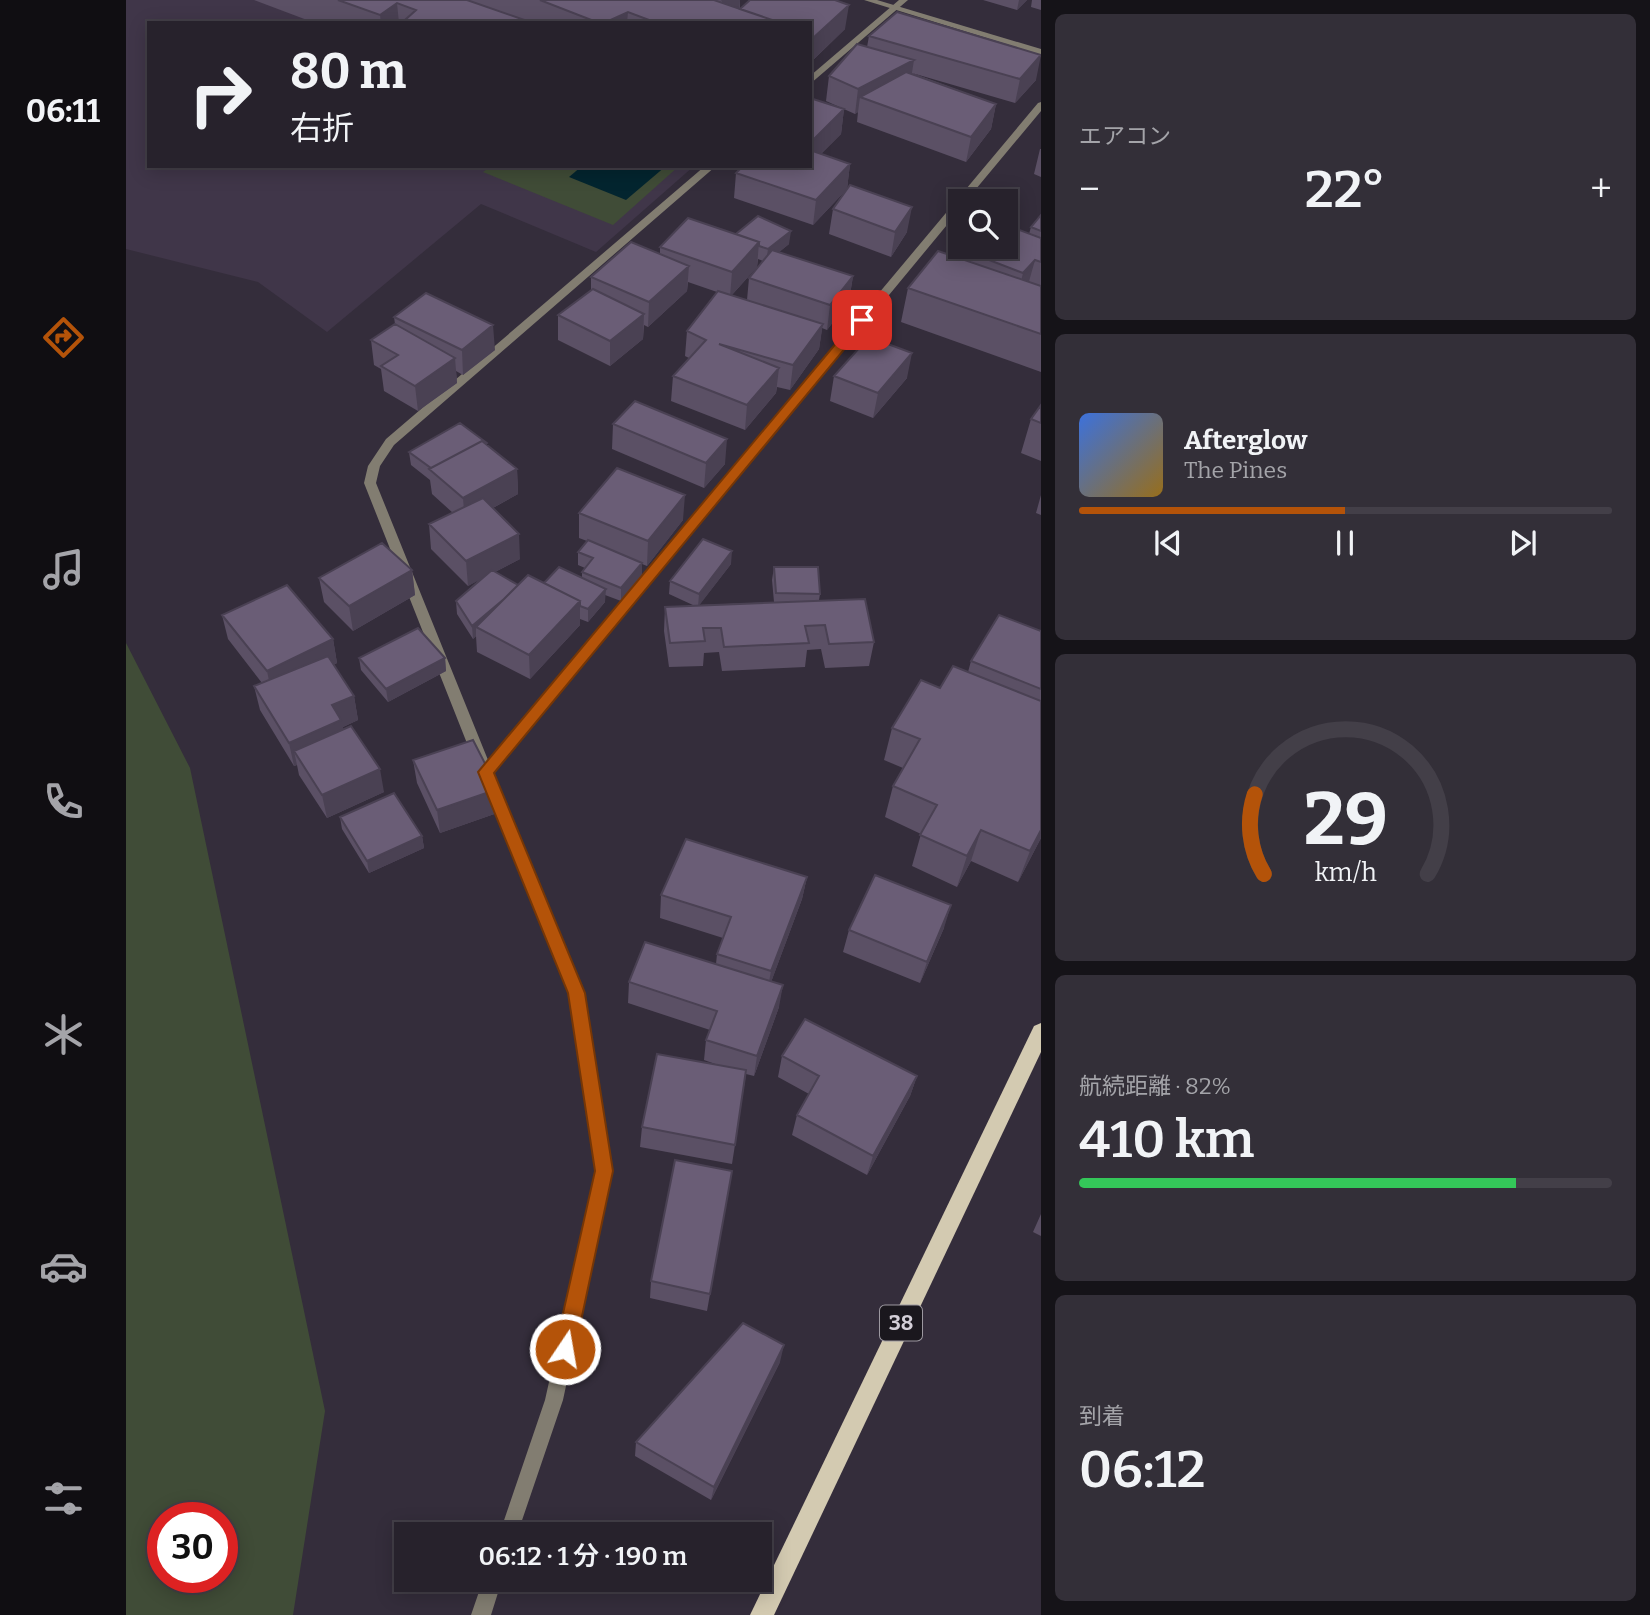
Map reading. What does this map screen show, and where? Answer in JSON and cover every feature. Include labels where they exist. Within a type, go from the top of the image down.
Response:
[{"type":"main road","name":"38","points":[[762,1615],[1041,1032]]},
{"type":"street","points":[[868,0],[1041,52]]},
{"type":"street","points":[[812,79],[904,0]]},
{"type":"street","points":[[486,772],[1041,105]]},
{"type":"street","points":[[512,1522],[554,1400],[604,1171],[576,993],[370,483],[374,466],[390,442],[709,168]]},
{"type":"street","points":[[481,1615],[489,1592]]},
{"type":"shaded area","points":[[126,0],[410,0],[468,21],[147,21],[147,168],[692,168],[596,252],[481,204],[327,332],[258,282],[126,249]]},
{"type":"green space","points":[[488,168],[677,168],[613,225],[483,172]]},
{"type":"green space","points":[[126,643],[190,768],[325,1411],[293,1615],[126,1615]]},
{"type":"water","points":[[580,168],[664,168],[626,200],[569,177]]},
{"type":"building","points":[[338,0],[467,0],[527,21],[407,21],[405,20],[416,10],[397,3],[380,15]]},
{"type":"building","points":[[540,0],[714,0],[775,21],[652,21],[628,12],[608,21],[594,21]]},
{"type":"building","points":[[750,0],[835,0],[849,5],[813,38],[812,21],[775,21],[740,9]]},
{"type":"building","points":[[897,12],[1041,55],[1020,79],[869,36]]},
{"type":"building","points":[[857,44],[914,60],[858,89],[829,76]]},
{"type":"building","points":[[906,72],[996,104],[971,137],[860,97]]},
{"type":"building","points":[[812,99],[844,109],[813,140]]},
{"type":"building","points":[[812,151],[850,164],[816,200],[736,173],[741,168],[812,168]]},
{"type":"building","points":[[850,185],[912,207],[895,232],[833,209]]},
{"type":"building","points":[[1041,215],[1041,231],[1031,227]]},
{"type":"building","points":[[758,216],[791,231],[768,249],[759,246],[759,242],[736,234]]},
{"type":"building","points":[[688,218],[759,242],[732,272],[660,247]]},
{"type":"building","points":[[1018,229],[1041,238],[1041,262],[1035,260],[1023,273],[987,259],[1018,259]]},
{"type":"building","points":[[631,242],[689,266],[649,302],[591,277]]},
{"type":"building","points":[[772,250],[853,276],[830,305],[749,278]]},
{"type":"building","points":[[938,251],[948,254],[948,259],[962,259],[1041,286],[1041,334],[908,288]]},
{"type":"building","points":[[593,289],[644,314],[610,341],[558,315]]},
{"type":"building","points":[[718,291],[823,324],[793,365],[719,344],[779,368],[747,405],[673,376],[706,340],[687,331]]},
{"type":"building","points":[[426,293],[493,325],[462,350],[394,317]]},
{"type":"building","points":[[395,324],[455,358],[415,386],[381,366],[398,355],[371,340]]},
{"type":"building","points":[[869,337],[912,353],[878,393],[834,376]]},
{"type":"building","points":[[635,401],[727,439],[706,463],[613,424]]},
{"type":"building","points":[[1041,405],[1041,423],[1031,419]]},
{"type":"building","points":[[460,423],[487,443],[482,441],[431,468],[409,452]]},
{"type":"building","points":[[482,441],[517,469],[463,498],[429,469]]},
{"type":"building","points":[[617,468],[685,495],[648,541],[579,513]]},
{"type":"building","points":[[483,498],[519,534],[466,561],[429,524]]},
{"type":"building","points":[[703,539],[732,551],[699,594],[670,581]]},
{"type":"building","points":[[588,540],[642,563],[621,588],[582,572],[593,558],[578,552]]},
{"type":"building","points":[[382,543],[412,570],[349,606],[319,578]]},
{"type":"building","points":[[559,567],[606,589],[588,609],[580,606],[580,601],[544,583]]},
{"type":"building","points":[[774,567],[818,567],[820,594],[776,593]]},
{"type":"building","points":[[492,570],[518,585],[472,626],[456,601]]},
{"type":"building","points":[[528,575],[580,601],[529,655],[476,627]]},
{"type":"building","points":[[287,585],[333,639],[267,671],[222,615]]},
{"type":"building","points":[[865,599],[874,642],[829,644],[825,625],[805,626],[809,643],[724,647],[721,628],[703,628],[705,641],[670,643],[665,607]]},
{"type":"building","points":[[999,615],[1041,631],[1041,689],[971,661]]},
{"type":"building","points":[[418,628],[445,658],[386,689],[359,658]]},
{"type":"building","points":[[328,656],[354,696],[332,705],[341,720],[289,743],[254,686]]},
{"type":"building","points":[[953,666],[1041,701],[1041,830],[1030,851],[981,830],[967,856],[920,835],[937,805],[893,786],[920,739],[892,728],[921,680],[940,688]]},
{"type":"building","points":[[351,726],[380,769],[322,795],[294,751]]},
{"type":"building","points":[[473,740],[498,789],[437,810],[413,760]]},
{"type":"building","points":[[394,793],[422,836],[367,861],[340,817]]},
{"type":"building","points":[[686,839],[807,877],[771,971],[717,954],[731,917],[661,895]]},
{"type":"building","points":[[875,875],[951,905],[927,962],[849,930]]},
{"type":"building","points":[[645,942],[783,985],[757,1056],[706,1040],[717,1011],[629,982]]},
{"type":"building","points":[[805,1019],[917,1076],[873,1156],[797,1115],[819,1076],[782,1056]]},
{"type":"building","points":[[657,1054],[746,1070],[735,1145],[642,1127]]},
{"type":"building","points":[[675,1160],[732,1171],[710,1294],[651,1281]]},
{"type":"building","points":[[743,1323],[784,1345],[714,1487],[636,1442]]},
{"type":"route","points":[[565,1349],[604,1171],[576,993],[486,772],[862,320]]}]
